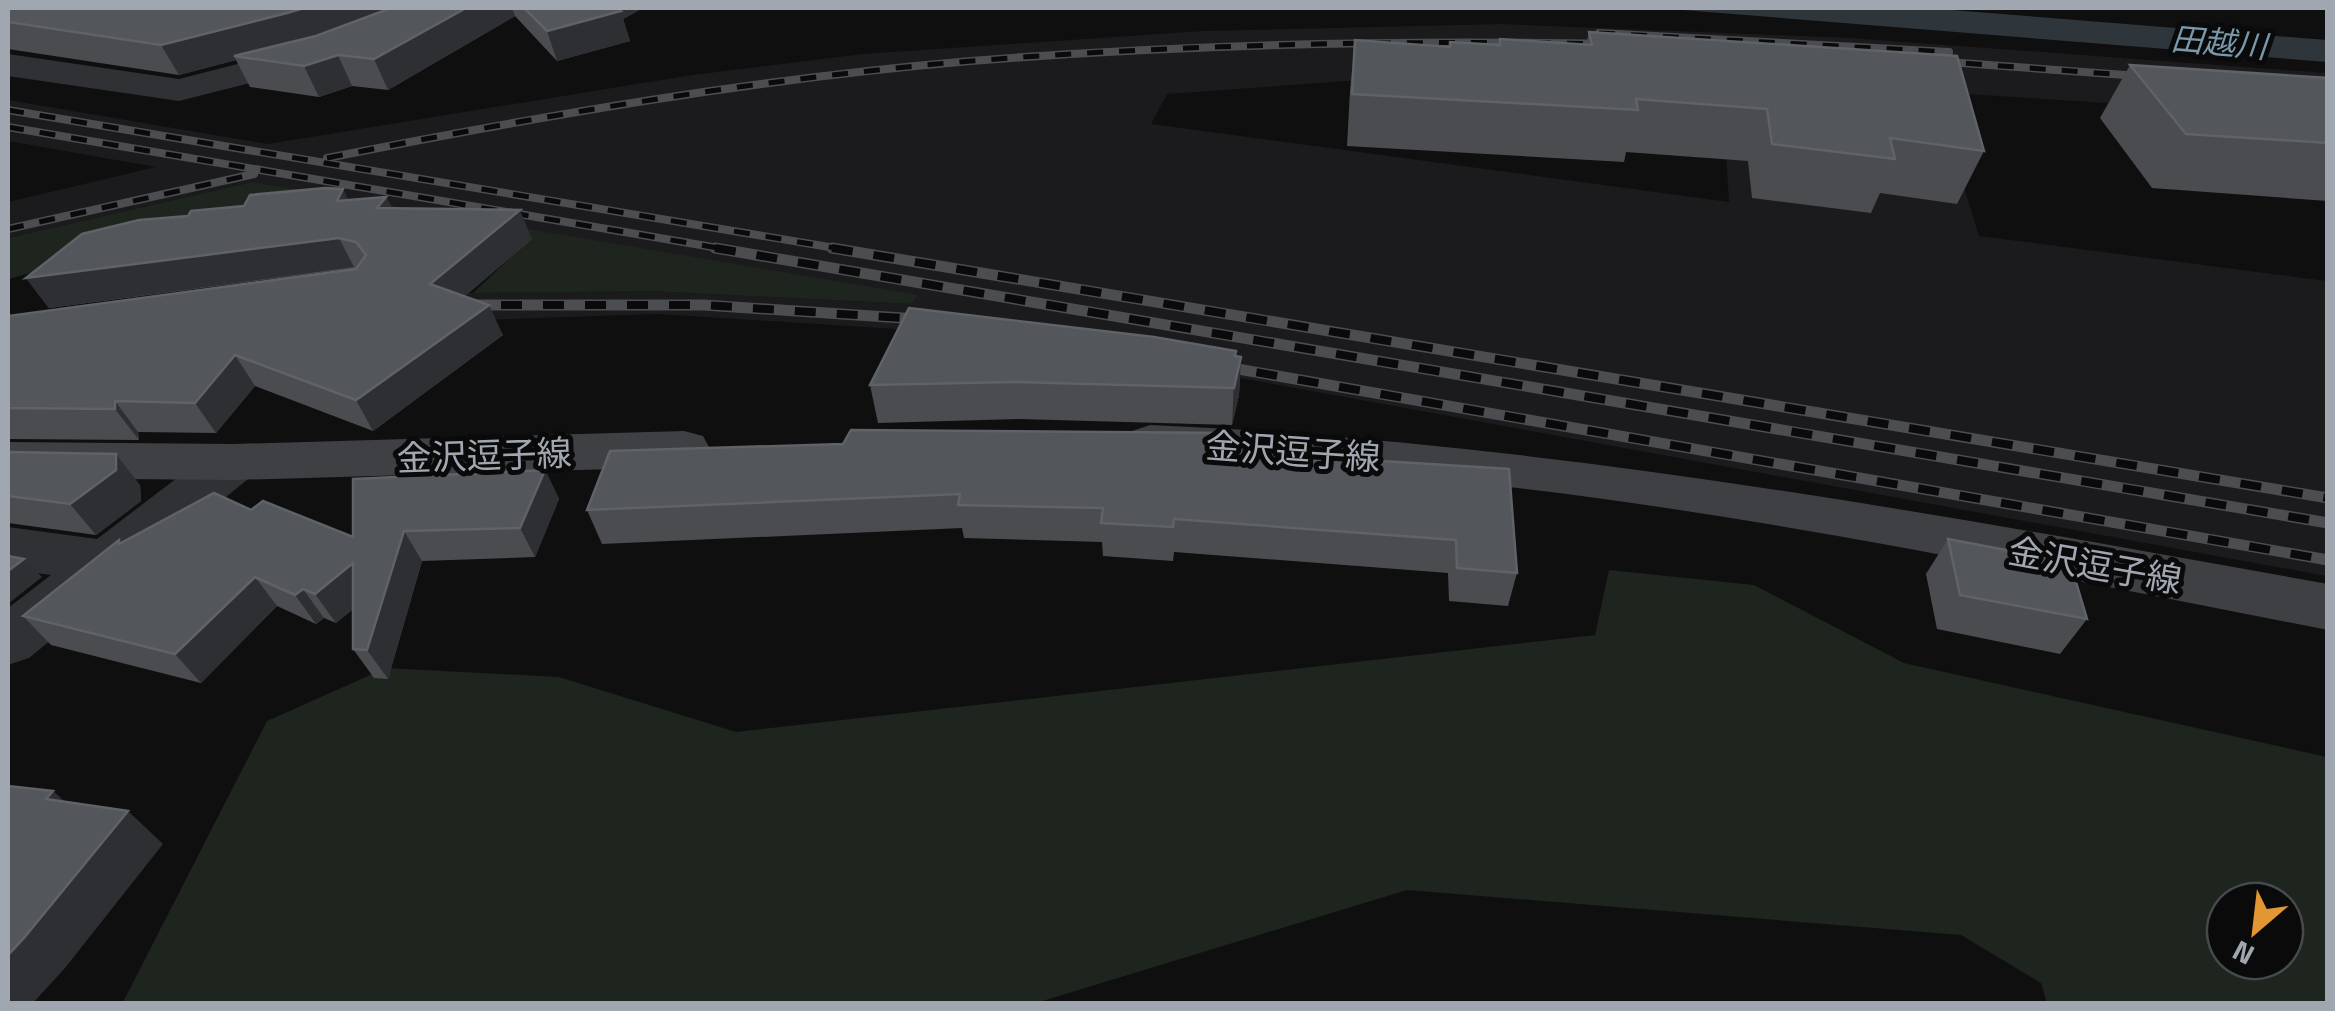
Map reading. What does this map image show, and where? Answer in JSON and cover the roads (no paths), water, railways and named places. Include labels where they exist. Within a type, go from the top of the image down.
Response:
[{"type":"main road","name":"金沢逗子線","points":[[1102,442],[1247,446],[1558,476],[1764,506],[2328,607]]},
{"type":"main road","name":"金沢逗子線","points":[[8,460],[234,462],[734,448]]},
{"type":"street","points":[[8,65],[180,90],[316,55],[439,8]]},
{"type":"street","points":[[8,641],[234,462]]},
{"type":"street","points":[[8,548],[109,562]]},
{"type":"water","name":"田越川","points":[[1658,8],[1926,8],[2327,40],[2327,62]]},
{"type":"railway","points":[[1599,33],[1949,52]]},
{"type":"railway","points":[[327,158],[648,100],[971,61],[1292,45],[1614,44]]},
{"type":"railway","points":[[1934,61],[2153,77]]},
{"type":"railway","points":[[8,110],[847,250]]},
{"type":"railway","points":[[8,127],[730,250]]},
{"type":"railway","points":[[8,229],[254,174]]},
{"type":"railway","points":[[715,248],[2328,523]]},
{"type":"railway","points":[[832,248],[2328,498]]},
{"type":"railway","points":[[459,305],[704,305],[933,320]]},
{"type":"railway","points":[[1215,365],[2328,560]]}]
